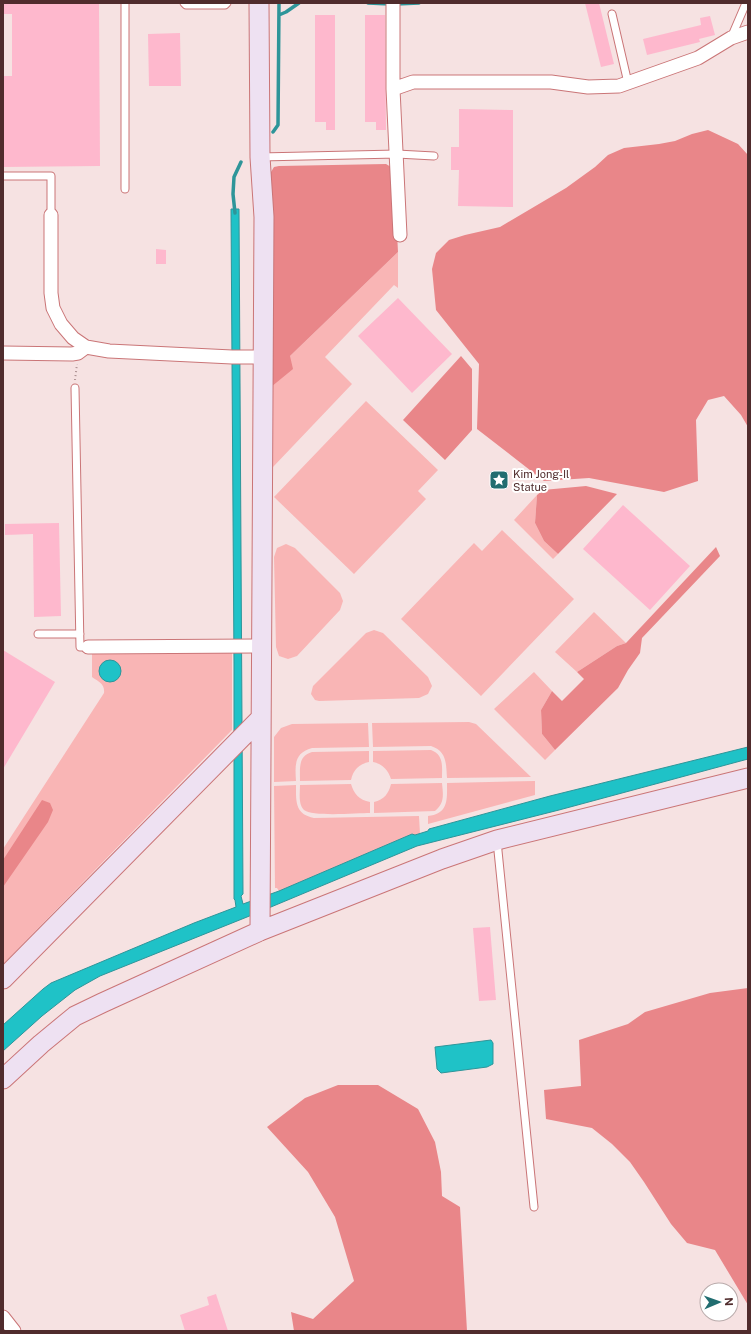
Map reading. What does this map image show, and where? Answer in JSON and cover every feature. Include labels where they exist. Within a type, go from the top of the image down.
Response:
[{"type":"street","points":[[259,3],[260,157],[264,217],[260,931]]},
{"type":"street","points":[[393,3],[393,89],[400,235]]},
{"type":"street","points":[[393,89],[414,82],[550,82],[588,87],[619,86],[698,58],[731,38],[748,32]]},
{"type":"street","points":[[51,215],[51,293],[53,308],[61,324],[82,350]]},
{"type":"street","points":[[3,353],[109,350],[263,357]]},
{"type":"street","points":[[88,647],[262,646]]},
{"type":"street","points":[[3,979],[261,718]]},
{"type":"street","points":[[3,1079],[41,1044],[75,1016],[260,931],[442,858],[497,840],[748,778]]},
{"type":"street","points":[[3,1317],[14,1331]]},
{"type":"lane","points":[[125,3],[125,189]]},
{"type":"lane","points":[[184,3],[186,5],[225,5],[227,3]]},
{"type":"lane","points":[[731,38],[746,3]]},
{"type":"lane","points":[[612,14],[628,83]]},
{"type":"lane","points":[[260,157],[397,154],[434,156]]},
{"type":"lane","points":[[3,176],[51,176],[51,215]]},
{"type":"lane","points":[[75,388],[80,647],[88,647]]},
{"type":"lane","points":[[38,634],[80,634]]},
{"type":"lane","points":[[497,840],[534,1206]]},
{"type":"path","points":[[75,388],[82,350]]},
{"type":"shaded area","points":[[708,130],[738,144],[748,155],[748,427],[741,415],[724,396],[708,400],[696,420],[698,481],[664,492],[589,478],[544,481],[477,429],[479,364],[436,310],[432,269],[436,253],[449,240],[500,227],[566,188],[595,167],[608,155],[624,148],[675,141],[692,134]]},
{"type":"shaded area","points":[[386,164],[391,167],[394,174],[398,252],[290,356],[293,369],[271,387],[271,172],[274,167],[279,166]]},
{"type":"shaded area","points":[[398,252],[398,288],[394,285],[325,357],[352,384],[273,467],[271,467],[271,387],[290,356]]},
{"type":"shaded area","points":[[461,356],[472,369],[472,430],[445,460],[403,420]]},
{"type":"shaded area","points":[[366,401],[438,470],[418,491],[426,499],[354,574],[274,497]]},
{"type":"shaded area","points":[[586,486],[617,494],[558,554],[544,541],[535,523],[537,495],[543,490]]},
{"type":"shaded area","points":[[537,495],[535,523],[544,541],[558,554],[553,559],[514,520]]},
{"type":"shaded area","points":[[502,530],[574,599],[481,696],[401,619],[474,543],[482,551]]},
{"type":"shaded area","points":[[286,544],[295,548],[340,593],[343,601],[340,610],[297,656],[288,659],[279,656],[276,647],[274,557],[277,548]]},
{"type":"shaded area","points":[[716,547],[720,556],[642,638],[640,653],[618,688],[555,750],[542,734],[541,710],[552,691],[562,701],[584,679],[577,672],[617,646],[626,643]]},
{"type":"shaded area","points":[[594,612],[626,643],[617,646],[577,672],[555,652]]},
{"type":"shaded area","points":[[374,630],[383,633],[428,677],[432,686],[428,694],[419,698],[315,700],[311,694],[313,686],[366,633]]},
{"type":"shaded area","points":[[92,653],[232,653],[232,730],[3,964],[3,849],[104,693],[104,687],[92,677]]},
{"type":"shaded area","points":[[534,672],[552,691],[541,710],[542,734],[555,750],[545,760],[494,709]]},
{"type":"shaded area","points":[[469,722],[476,724],[531,777],[447,778],[445,759],[436,748],[431,746],[373,747],[372,723]]},
{"type":"shaded area","points":[[368,723],[369,747],[312,748],[306,750],[297,760],[296,781],[274,782],[274,737],[281,728],[292,724]]},
{"type":"shaded area","points":[[431,750],[440,758],[442,765],[442,778],[391,779],[385,768],[380,764],[373,762],[373,751]]},
{"type":"shaded area","points":[[369,751],[369,762],[362,764],[357,768],[353,773],[351,780],[300,781],[301,763],[304,756],[307,754],[312,752]]},
{"type":"shaded area","points":[[535,781],[535,795],[428,824],[428,816],[435,815],[443,809],[447,800],[447,783]]},
{"type":"shaded area","points":[[442,783],[442,802],[435,811],[374,813],[374,802],[381,800],[386,796],[391,784]]},
{"type":"shaded area","points":[[351,784],[358,796],[363,800],[370,802],[370,813],[316,813],[309,812],[302,808],[300,785]]},
{"type":"shaded area","points":[[296,785],[298,806],[303,814],[308,816],[314,818],[419,816],[420,834],[412,834],[279,891],[275,888],[274,786]]},
{"type":"shaded area","points":[[42,800],[50,803],[53,810],[48,822],[3,887],[3,860]]},
{"type":"shaded area","points":[[748,988],[748,1305],[739,1290],[739,1282],[734,1282],[715,1250],[687,1243],[671,1224],[630,1162],[612,1144],[592,1128],[546,1119],[544,1090],[581,1086],[579,1040],[628,1024],[645,1012],[710,993]]},
{"type":"shaded area","points":[[338,1085],[378,1085],[418,1109],[435,1142],[441,1172],[442,1196],[460,1207],[467,1331],[294,1331],[291,1312],[313,1319],[354,1281],[335,1217],[308,1172],[267,1127],[305,1098]]},
{"type":"water","points":[[231,209],[239,209],[243,894],[241,896],[243,904],[279,891],[412,834],[415,835],[428,831],[429,829],[550,796],[748,747],[748,759],[559,810],[417,846],[100,976],[75,990],[42,1016],[3,1051],[3,1025],[51,983],[236,907],[234,899]]},
{"type":"water","points":[[110,660],[118,663],[121,671],[118,679],[110,682],[102,679],[99,671],[102,663]]},
{"type":"water","points":[[491,1040],[493,1043],[493,1064],[487,1067],[441,1073],[437,1069],[435,1047]]},
{"type":"building","points":[[3,3],[99,3],[100,166],[3,167],[3,76],[12,76],[12,14],[3,14]]},
{"type":"building","points":[[585,3],[599,3],[614,64],[601,67]]},
{"type":"building","points":[[315,15],[335,15],[335,130],[326,130],[326,122],[315,122]]},
{"type":"building","points":[[365,15],[385,15],[386,130],[376,130],[376,122],[365,122]]},
{"type":"building","points":[[710,16],[715,35],[699,39],[700,42],[647,55],[643,39],[701,25],[700,18]]},
{"type":"building","points":[[180,33],[181,86],[149,86],[148,34]]},
{"type":"building","points":[[459,109],[513,110],[513,207],[458,206],[459,170],[451,170],[451,147],[459,147]]},
{"type":"building","points":[[156,249],[166,250],[166,264],[156,264]]},
{"type":"building","points":[[398,298],[452,354],[412,393],[358,336]]},
{"type":"building","points":[[623,505],[690,566],[650,610],[583,549]]},
{"type":"building","points":[[59,523],[61,616],[34,617],[33,534],[5,535],[5,524]]},
{"type":"building","points":[[3,650],[55,682],[3,769]]},
{"type":"building","points":[[490,927],[496,1000],[479,1001],[473,928]]},
{"type":"building","points":[[216,1294],[228,1331],[185,1331],[180,1315],[209,1305],[207,1297]]},
{"type":"waterway","points":[[273,132],[278,125],[279,3]]},
{"type":"waterway","points":[[279,15],[299,3]]},
{"type":"waterway","points":[[368,3],[390,4]]},
{"type":"waterway","points":[[396,4],[419,3]]},
{"type":"waterway","points":[[235,213],[233,194],[234,177],[241,162]]},
{"type":"place","name":"Kim Jong-Il Statue","points":[[499,480]]}]
